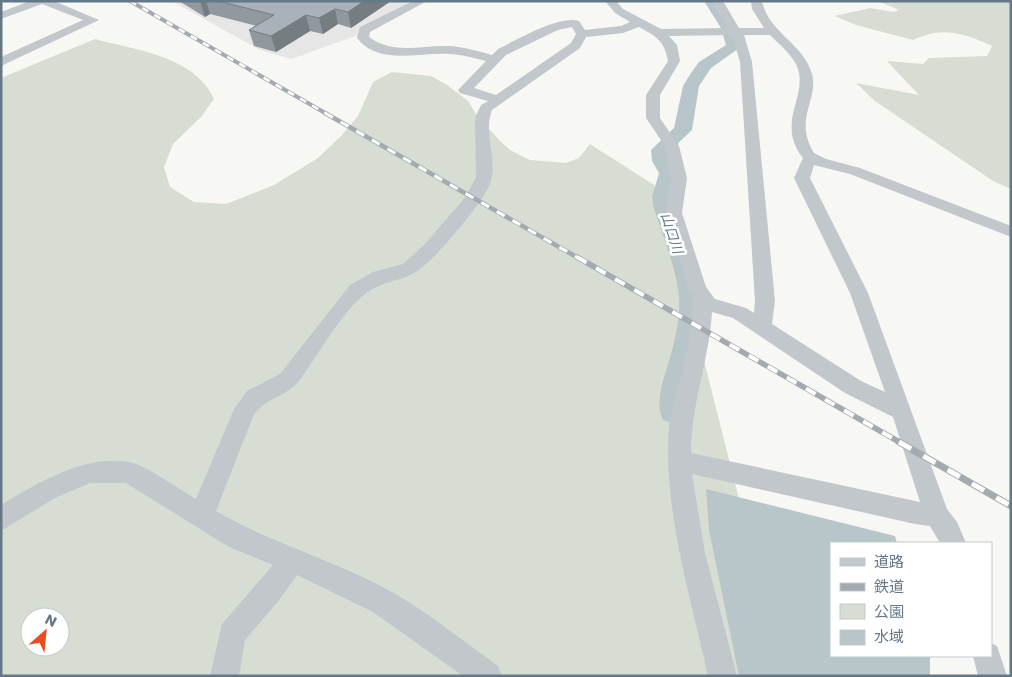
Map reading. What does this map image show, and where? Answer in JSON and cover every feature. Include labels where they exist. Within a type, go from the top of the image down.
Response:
[{"type":"street","points":[[1,16],[42,1],[93,20],[51,40],[30,46],[1,62]]},
{"type":"street","points":[[610,1],[619,11],[659,33],[671,46],[674,61],[669,72],[653,95],[654,118],[669,142],[679,178],[674,213],[698,290],[703,294],[707,304],[739,313],[853,387],[902,411]]},
{"type":"street","points":[[717,1],[740,39],[746,62],[765,301],[762,327]]},
{"type":"street","points":[[756,1],[756,9],[773,31],[795,52],[803,66],[808,90],[798,116],[805,150],[812,159],[881,180],[971,219],[1011,232]]},
{"type":"street","points":[[416,4],[364,30],[363,38],[372,46],[398,53],[447,50],[493,59]]},
{"type":"street","points":[[582,34],[623,29],[640,22]]},
{"type":"street","points":[[497,99],[465,90],[493,59],[502,52],[555,28],[575,23],[582,34]]},
{"type":"street","points":[[659,33],[773,31]]},
{"type":"street","points":[[202,515],[245,409],[255,397],[287,380],[356,290],[379,277],[409,268],[430,250],[480,188],[485,164],[481,138],[482,118],[486,108],[576,44],[582,34]]},
{"type":"street","points":[[812,159],[807,164],[802,178],[859,293],[937,515],[948,530],[953,542]]},
{"type":"street","points":[[703,294],[703,312],[696,354],[680,427],[680,460],[689,535],[721,675]]},
{"type":"street","points":[[680,460],[915,513],[937,515]]},
{"type":"street","points":[[1,519],[44,491],[90,473],[129,472],[238,538],[334,577],[383,602],[488,676]]},
{"type":"street","points":[[224,676],[232,634],[271,590],[291,561]]},
{"type":"street","points":[[987,657],[993,676]]},
{"type":"shaded area","points":[[172,1],[418,1],[358,35],[291,59],[260,50]]},
{"type":"green space","points":[[878,1],[1011,1],[1011,189],[993,181],[875,101],[856,83],[919,95],[887,61],[923,64],[929,58],[987,56],[992,46],[962,35],[944,32],[934,33],[913,40],[856,25],[835,16],[870,8],[894,12],[899,10]]},
{"type":"green space","points":[[95,39],[145,51],[179,64],[193,73],[205,85],[214,99],[201,117],[173,144],[164,167],[170,187],[194,202],[226,204],[274,185],[318,158],[342,135],[358,116],[373,82],[392,72],[431,76],[447,85],[468,101],[478,117],[500,141],[510,150],[530,160],[566,163],[579,158],[590,144],[654,185],[696,329],[741,507],[773,676],[1,676],[1,78]]},
{"type":"water","points":[[706,489],[895,536],[897,542],[830,542],[830,657],[930,657],[930,676],[739,676],[709,530]]},
{"type":"building","points":[[218,1],[364,1],[348,12],[335,9],[319,18],[306,15],[271,36],[249,30],[274,15]]},
{"type":"waterway","name":"山口川","points":[[673,412],[676,385],[687,342],[691,307],[690,289],[663,205],[662,197],[669,173],[662,161],[660,150],[683,130],[691,86],[697,76],[705,65],[734,46],[728,28],[711,1]]},
{"type":"railway","points":[[130,1],[327,114]]},
{"type":"railway","points":[[325,113],[580,259]]},
{"type":"railway","points":[[577,257],[901,443]]},
{"type":"railway","points":[[899,442],[1011,506]]}]
